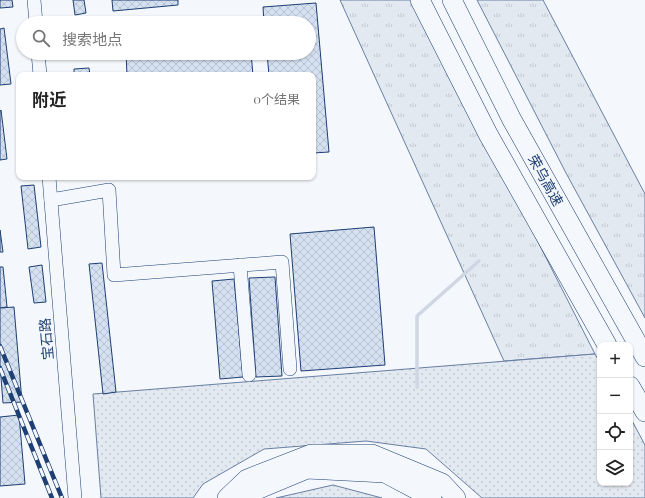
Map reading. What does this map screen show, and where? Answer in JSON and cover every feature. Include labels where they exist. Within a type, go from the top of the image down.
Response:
[{"type":"highway","name":"荣乌高速","points":[[420,0],[488,134],[605,342]]},
{"type":"highway","name":"荣乌高速","points":[[452,0],[512,120],[645,356]]},
{"type":"highway","points":[[633,391],[645,412]]},
{"type":"highway","points":[[227,498],[247,479],[311,454],[372,454],[442,483],[456,498]]},
{"type":"highway","points":[[244,498],[247,494],[307,469],[385,473],[432,498]]},
{"type":"street","points":[[34,0],[35,16]]},
{"type":"street","points":[[39,60],[40,72]]},
{"type":"street","name":"宝石路","points":[[49,180],[76,498]]},
{"type":"street","points":[[51,200],[109,190],[114,275],[282,262],[290,369]]},
{"type":"street","points":[[240,265],[249,375]]},
{"type":"green space","points":[[340,0],[415,0],[595,354],[504,361]]},
{"type":"green space","points":[[477,0],[543,0],[645,194],[645,318],[566,173]]},
{"type":"green space","points":[[595,354],[597,358],[597,486],[633,486],[633,423],[645,445],[645,498],[482,498],[426,449],[366,441],[264,449],[203,484],[193,498],[101,498],[93,394]]},
{"type":"green space","points":[[333,485],[382,498],[276,498]]},
{"type":"building","points":[[0,0],[12,0],[13,7],[0,8]]},
{"type":"building","points":[[73,0],[84,0],[86,13],[75,15]]},
{"type":"building","points":[[112,0],[178,0],[178,5],[113,11]]},
{"type":"building","points":[[316,3],[329,152],[316,153],[316,72],[269,72],[268,60],[316,60],[316,16],[264,16],[263,7]]},
{"type":"building","points":[[4,28],[11,84],[0,85],[0,29]]},
{"type":"building","points":[[126,60],[252,60],[253,72],[127,72]]},
{"type":"building","points":[[89,68],[90,72],[74,72],[74,69]]},
{"type":"building","points":[[1,110],[7,159],[0,160],[0,111]]},
{"type":"building","points":[[34,185],[41,247],[28,249],[21,186]]},
{"type":"building","points":[[374,227],[385,365],[301,371],[290,234]]},
{"type":"building","points":[[0,230],[3,252],[0,252]]},
{"type":"building","points":[[102,263],[116,392],[103,394],[89,264]]},
{"type":"building","points":[[42,265],[46,302],[34,303],[29,267]]},
{"type":"building","points":[[0,267],[3,267],[7,307],[0,308]]},
{"type":"building","points":[[275,277],[282,376],[256,377],[249,278]]},
{"type":"building","points":[[234,279],[243,377],[220,379],[212,281]]},
{"type":"building","points":[[14,307],[22,402],[3,403],[0,365],[0,308]]},
{"type":"building","points":[[19,415],[25,484],[0,486],[0,417]]},
{"type":"waterway","points":[[417,387],[417,316],[479,261]]},
{"type":"railway","points":[[0,346],[62,498]]},
{"type":"railway","points":[[0,368],[52,498]]}]
